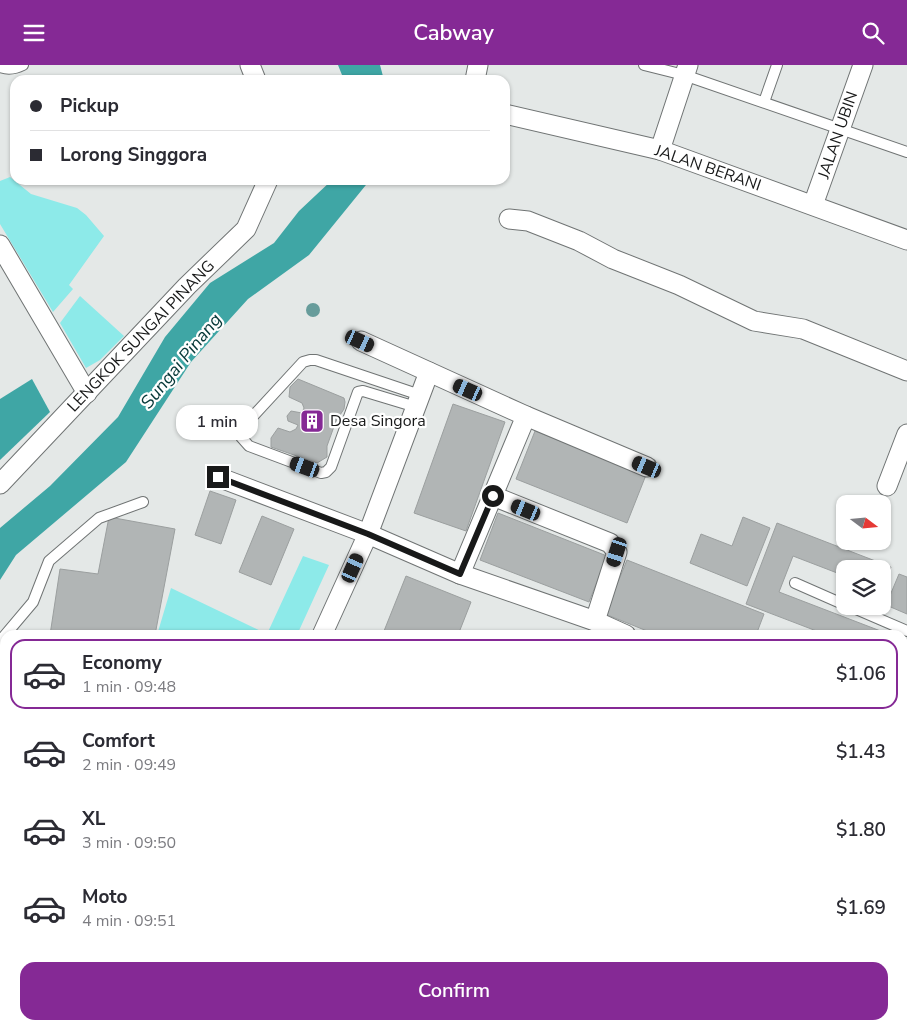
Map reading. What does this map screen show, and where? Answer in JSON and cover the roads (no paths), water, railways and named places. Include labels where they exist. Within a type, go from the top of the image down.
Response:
[{"type":"street","name":"JALAN UBIN","points":[[814,205],[863,65]]},
{"type":"street","points":[[660,151],[686,70]]},
{"type":"street","name":"JALAN BERANI","points":[[510,115],[660,151],[907,240]]},
{"type":"street","name":"LENGKOK SUNGAI PINANG","points":[[0,484],[187,286],[246,229],[266,185]]},
{"type":"street","points":[[509,219],[528,221],[578,241],[613,259],[679,285],[754,321],[803,329],[907,371]]},
{"type":"street","points":[[0,245],[87,393]]},
{"type":"street","points":[[360,341],[526,416],[647,467]]},
{"type":"street","points":[[324,630],[368,534],[429,372]]},
{"type":"street","points":[[460,574],[526,416]]},
{"type":"street","points":[[887,486],[907,434]]},
{"type":"street","points":[[218,477],[368,534],[460,574],[595,621],[615,630]]},
{"type":"street","points":[[493,496],[610,543],[617,552],[595,621]]},
{"type":"lane","points":[[0,67],[6,69],[23,65]]},
{"type":"lane","points":[[644,65],[686,70],[764,102],[907,152]]},
{"type":"lane","points":[[764,102],[777,65]]},
{"type":"lane","points":[[310,360],[316,360],[418,401],[363,391],[358,392],[331,467],[326,472],[321,473],[249,446],[241,437],[243,427],[303,362],[310,360]]},
{"type":"lane","points":[[9,630],[33,602],[49,561],[99,518],[143,502]]},
{"type":"lane","points":[[795,583],[836,601]]},
{"type":"lane","points":[[869,615],[905,630]]},
{"type":"water","points":[[338,65],[380,65],[383,75],[342,75]]},
{"type":"water","name":"Sungai Pinang","points":[[327,185],[366,185],[309,255],[248,299],[191,362],[126,462],[16,555],[0,580],[0,528],[50,486],[118,417],[165,337],[210,283],[274,243],[299,211]]},
{"type":"water","points":[[32,379],[50,412],[0,460],[0,399]]},
{"type":"place","name":"Desa Singora","points":[[312,421]]}]
